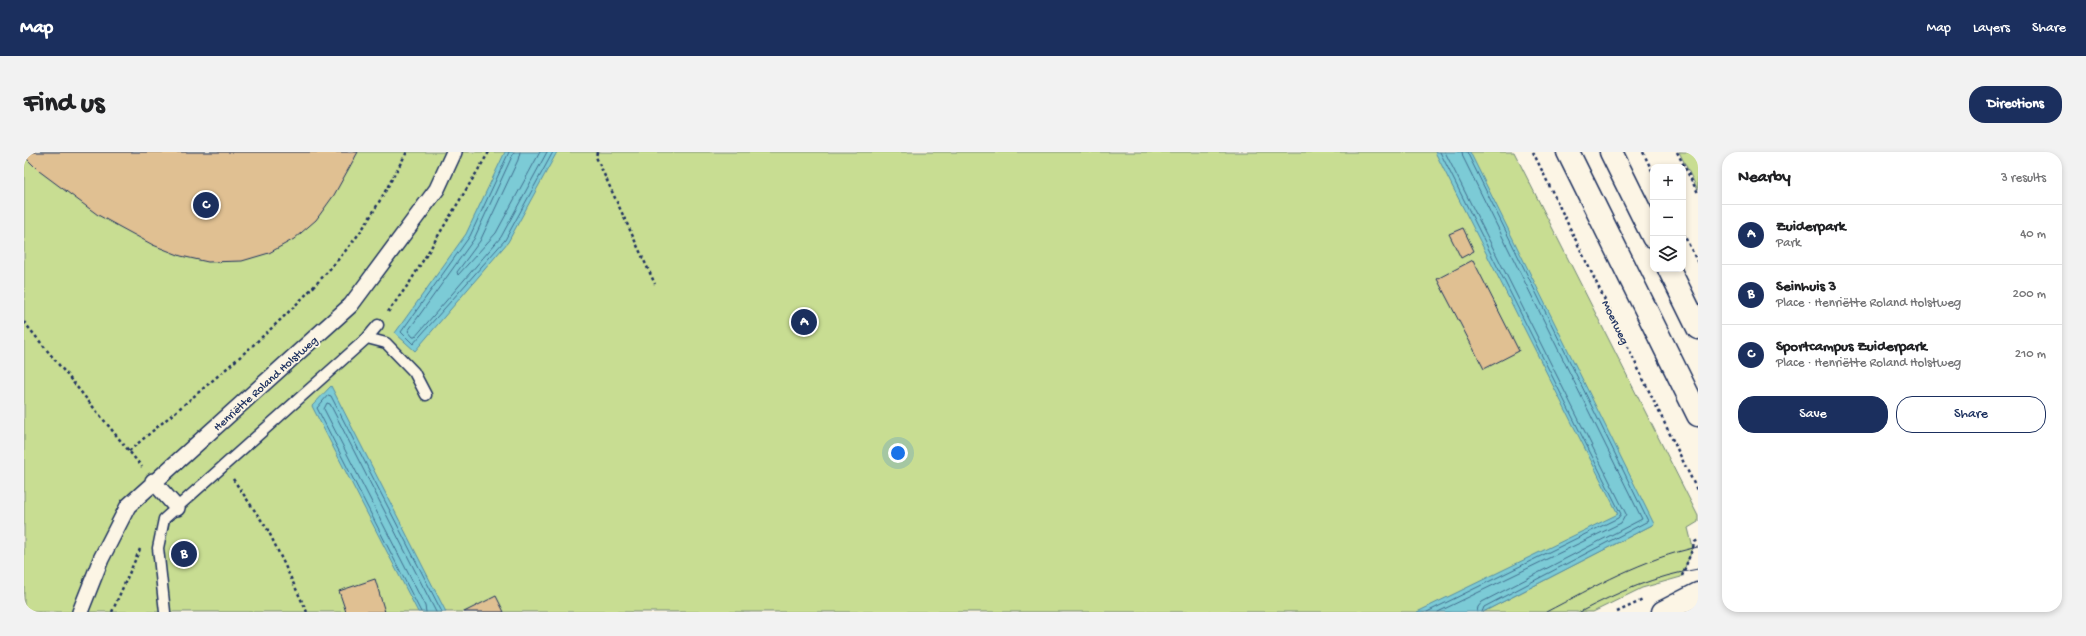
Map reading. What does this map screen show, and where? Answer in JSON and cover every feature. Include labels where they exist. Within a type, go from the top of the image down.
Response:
[{"type":"main road","points":[[1568,152],[1698,415]]},
{"type":"main road","points":[[1611,152],[1653,236]]},
{"type":"main road","points":[[1670,272],[1698,328]]},
{"type":"main road","points":[[1663,612],[1698,594]]},
{"type":"street","name":"Henriëtte Roland Holstweg","points":[[80,612],[101,559],[128,506],[153,481],[199,444],[351,305],[437,189],[454,152]]},
{"type":"street","points":[[153,481],[177,508]]},
{"type":"lane","points":[[165,612],[158,548],[164,519],[367,338],[378,325]]},
{"type":"lane","points":[[367,338],[386,343],[414,372],[426,395]]},
{"type":"path","points":[[129,451],[312,290],[358,234],[407,152]]},
{"type":"path","points":[[378,325],[410,282],[489,152]]},
{"type":"path","points":[[596,152],[596,157],[654,284]]},
{"type":"path","name":"Moerweg","points":[[1533,152],[1698,492]]},
{"type":"path","points":[[1642,152],[1650,167]]},
{"type":"path","points":[[1677,152],[1698,194]]},
{"type":"path","points":[[1684,236],[1698,263]]},
{"type":"path","points":[[24,322],[153,481]]},
{"type":"path","points":[[233,478],[268,530],[307,612]]},
{"type":"path","points":[[112,612],[137,553],[164,519]]},
{"type":"green space","points":[[24,152],[1514,152],[1698,516],[1698,522],[1688,528],[1693,548],[1681,577],[1642,588],[1593,612],[1483,612],[1654,524],[1450,612],[24,612]]},
{"type":"green space","points":[[1679,152],[1696,152],[1698,156],[1698,190],[1686,164]]},
{"type":"water","points":[[505,152],[557,152],[508,242],[415,351],[395,333],[466,234]]},
{"type":"water","points":[[1435,152],[1470,152],[1654,524],[1483,612],[1417,612],[1618,514]]},
{"type":"water","points":[[331,386],[446,612],[418,612],[314,410],[312,406]]},
{"type":"building","points":[[24,152],[358,152],[334,195],[316,220],[294,239],[269,253],[242,261],[208,262],[181,256],[153,245],[98,215],[39,171],[24,156]]},
{"type":"building","points":[[1463,228],[1474,251],[1461,258],[1449,234]]},
{"type":"building","points":[[1473,260],[1519,351],[1484,369],[1437,279]]},
{"type":"building","points":[[187,549],[188,558],[181,559],[180,550]]},
{"type":"building","points":[[375,579],[385,612],[346,612],[339,591]]},
{"type":"building","points":[[496,596],[504,612],[464,612]]},
{"type":"tram line","points":[[1546,612],[1620,574],[1658,558],[1698,547]]},
{"type":"tram line","points":[[1580,612],[1608,598],[1652,580],[1698,569]]},
{"type":"place","name":"Sportcampus Zuiderpark","points":[[206,205]]},
{"type":"place","name":"Zuiderpark","points":[[804,322]]},
{"type":"place","name":"Seinhuis 3","points":[[184,554]]}]
